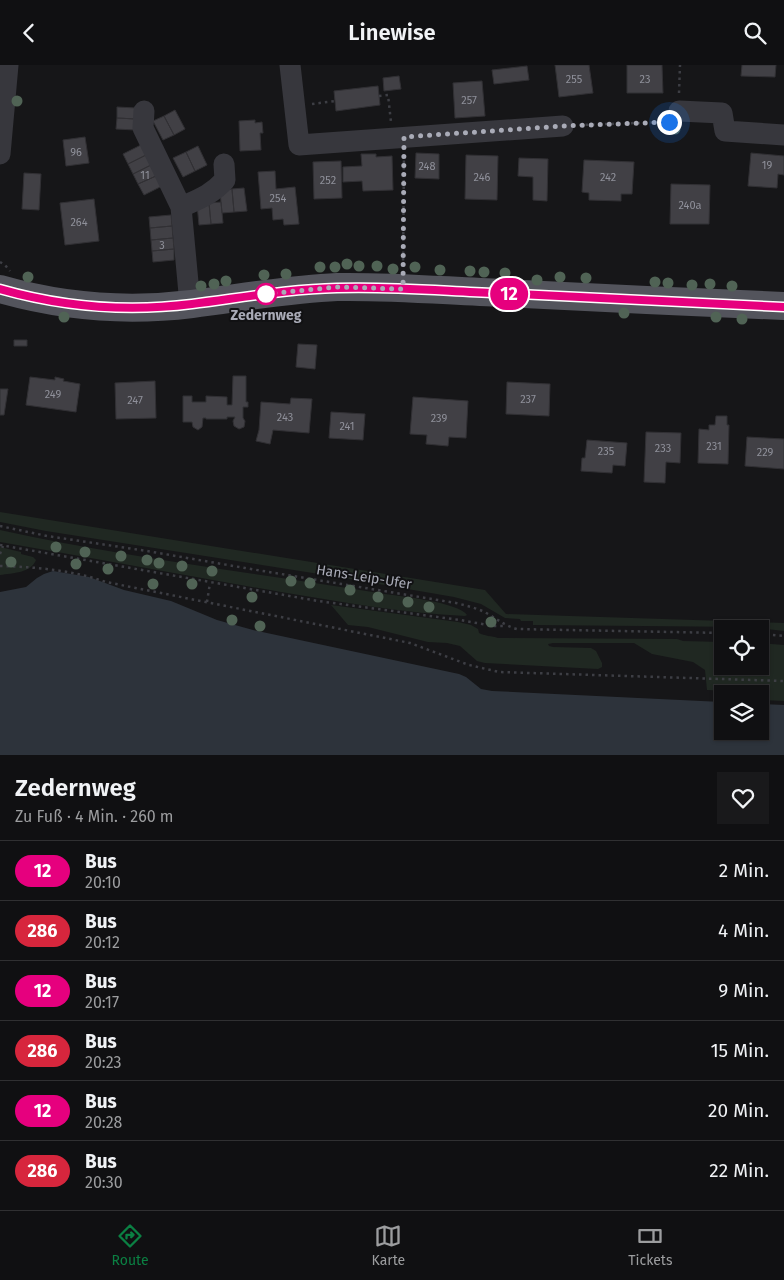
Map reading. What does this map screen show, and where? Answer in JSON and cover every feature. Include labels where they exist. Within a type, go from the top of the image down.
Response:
[{"type":"main road","points":[[0,289],[38,299],[87,306],[120,308],[190,304],[269,293],[337,287],[784,307]]},
{"type":"street","points":[[0,154],[8,65]]},
{"type":"street","points":[[290,65],[299,145],[563,126]]},
{"type":"street","points":[[144,111],[143,127],[181,207],[190,304]]},
{"type":"street","points":[[674,116],[722,113],[725,131],[784,135]]},
{"type":"street","points":[[181,207],[204,197],[216,189],[225,179],[224,164]]},
{"type":"path","points":[[563,126],[674,116],[680,65]]},
{"type":"path","points":[[379,96],[388,95],[398,137],[403,289]]},
{"type":"path","points":[[295,106],[335,101]]},
{"type":"path","name":"Hans-Leip-Ufer","points":[[0,526],[47,536],[448,601],[472,607],[517,629],[714,633]]},
{"type":"path","points":[[0,554],[2,545],[318,601],[460,619],[493,626],[508,626]]},
{"type":"path","points":[[0,566],[31,567],[87,575],[106,582],[410,643],[469,665],[499,671],[784,681]]},
{"type":"path","points":[[207,602],[210,583]]},
{"type":"path","points":[[769,635],[784,636]]},
{"type":"shaded area","points":[[0,512],[485,590],[506,614],[714,621],[714,627],[533,625],[533,621],[505,618],[481,604],[454,597],[0,522]]},
{"type":"shaded area","points":[[0,530],[144,557],[429,601],[453,607],[467,615],[396,610],[350,603],[0,542]]},
{"type":"shaded area","points":[[0,547],[21,552],[21,554],[33,557],[36,560],[26,570],[0,575]]},
{"type":"shaded area","points":[[53,571],[89,577],[124,590],[171,601],[217,620],[253,630],[459,674],[481,689],[714,702],[714,740],[769,740],[769,704],[784,705],[784,755],[0,755],[0,592],[26,587],[44,574]]},
{"type":"shaded area","points":[[331,605],[458,622],[471,625],[478,629],[481,634],[498,638],[677,639],[683,641],[714,642],[714,675],[769,675],[769,644],[784,645],[784,701],[769,700],[769,685],[714,685],[714,690],[707,690],[705,670],[693,662],[652,654],[634,643],[548,644],[553,647],[591,648],[596,651],[602,663],[602,667],[598,669],[485,663],[477,661],[460,646],[428,642],[368,627],[348,625]]},
{"type":"shaded area","points":[[769,623],[784,623],[784,631],[769,629]]},
{"type":"building","points":[[555,65],[589,65],[593,93],[559,97]]},
{"type":"building","points":[[627,65],[662,65],[663,93],[627,93]]},
{"type":"building","points":[[742,65],[776,65],[775,77],[741,76]]},
{"type":"building","points":[[527,66],[529,80],[494,84],[492,70]]},
{"type":"building","points":[[399,76],[401,89],[384,91],[383,78]]},
{"type":"building","points":[[482,81],[485,116],[455,118],[453,83]]},
{"type":"building","points":[[378,86],[380,105],[336,111],[334,91]]},
{"type":"building","points":[[117,107],[136,108],[136,119],[117,118]]},
{"type":"building","points":[[175,110],[185,129],[174,135],[164,116]]},
{"type":"building","points":[[164,116],[174,135],[163,140],[153,121]]},
{"type":"building","points":[[117,118],[136,119],[135,130],[116,129]]},
{"type":"building","points":[[255,120],[255,123],[262,122],[263,133],[260,133],[261,150],[240,151],[239,121]]},
{"type":"building","points":[[85,137],[89,163],[66,166],[63,140]]},
{"type":"building","points":[[141,145],[146,155],[128,164],[123,154]]},
{"type":"building","points":[[198,146],[207,165],[195,171],[186,152]]},
{"type":"building","points":[[186,152],[195,171],[183,177],[173,158]]},
{"type":"building","points":[[416,153],[439,154],[439,179],[415,178]]},
{"type":"building","points":[[751,153],[784,156],[784,175],[778,174],[777,188],[748,186]]},
{"type":"building","points":[[361,154],[376,154],[376,157],[392,156],[393,190],[363,191],[362,181],[343,182],[343,167],[362,166]]},
{"type":"building","points":[[146,155],[151,165],[133,174],[128,164]]},
{"type":"building","points":[[466,155],[498,156],[497,200],[465,199]]},
{"type":"building","points":[[519,158],[548,159],[547,201],[533,200],[533,177],[518,176]]},
{"type":"building","points":[[584,160],[634,162],[632,194],[621,194],[621,201],[589,200],[589,193],[582,192]]},
{"type":"building","points":[[341,161],[342,198],[314,199],[313,162]]},
{"type":"building","points":[[151,165],[156,176],[138,184],[133,174]]},
{"type":"building","points":[[275,171],[276,189],[295,187],[299,224],[284,225],[283,219],[273,220],[272,208],[261,209],[258,172]]},
{"type":"building","points":[[24,173],[41,174],[39,210],[22,209]]},
{"type":"building","points":[[156,176],[162,186],[144,195],[138,184]]},
{"type":"building","points":[[671,184],[710,185],[709,224],[670,224]]},
{"type":"building","points":[[244,188],[247,211],[234,212],[232,189]]},
{"type":"building","points":[[232,189],[234,212],[222,213],[220,191]]},
{"type":"building","points":[[94,199],[99,241],[65,245],[60,203]]},
{"type":"building","points":[[221,202],[223,223],[211,224],[209,203]]},
{"type":"building","points":[[209,203],[211,224],[199,225],[197,204]]},
{"type":"building","points":[[171,215],[172,226],[150,228],[149,217]]},
{"type":"building","points":[[172,226],[173,238],[151,240],[150,228]]},
{"type":"building","points":[[173,238],[174,249],[152,251],[151,240]]},
{"type":"building","points":[[174,249],[174,260],[153,262],[152,251]]},
{"type":"building","points":[[14,340],[27,340],[27,346],[14,346]]},
{"type":"building","points":[[298,344],[317,345],[315,369],[296,367]]},
{"type":"building","points":[[233,376],[246,376],[246,402],[248,402],[248,407],[243,407],[244,427],[239,429],[234,426],[233,421],[235,417],[227,417],[227,419],[203,418],[202,427],[198,430],[193,427],[192,422],[183,422],[183,396],[192,396],[192,402],[206,402],[206,396],[227,397],[227,405],[232,405]]},
{"type":"building","points":[[30,377],[55,380],[55,377],[64,379],[63,381],[80,384],[76,412],[26,405]]},
{"type":"building","points":[[155,381],[156,418],[116,419],[115,383]]},
{"type":"building","points":[[507,382],[550,384],[549,416],[506,414]]},
{"type":"building","points":[[0,389],[8,389],[4,415],[0,415]]},
{"type":"building","points":[[413,397],[468,401],[466,438],[449,437],[448,446],[426,444],[427,435],[410,434]]},
{"type":"building","points":[[291,398],[312,399],[309,433],[273,430],[270,444],[256,441],[259,430],[261,402],[290,404]]},
{"type":"building","points":[[331,412],[365,414],[363,440],[329,438]]},
{"type":"building","points":[[716,416],[727,416],[727,425],[729,425],[728,464],[698,463],[699,429],[709,430],[709,425],[715,425]]},
{"type":"building","points":[[646,432],[681,433],[680,463],[666,462],[665,483],[644,482]]},
{"type":"building","points":[[747,437],[784,439],[784,469],[745,466]]},
{"type":"building","points":[[587,440],[627,443],[625,466],[613,465],[612,473],[581,471]]},
{"type":"bus line","name":"12","points":[[0,289],[48,301],[120,308],[190,304],[269,293],[337,287],[784,307]]},
{"type":"place","name":"Zedernweg","points":[[266,294]]},
{"type":"route","points":[[266,294],[337,287],[403,289],[404,137],[563,126],[669,122]]}]
